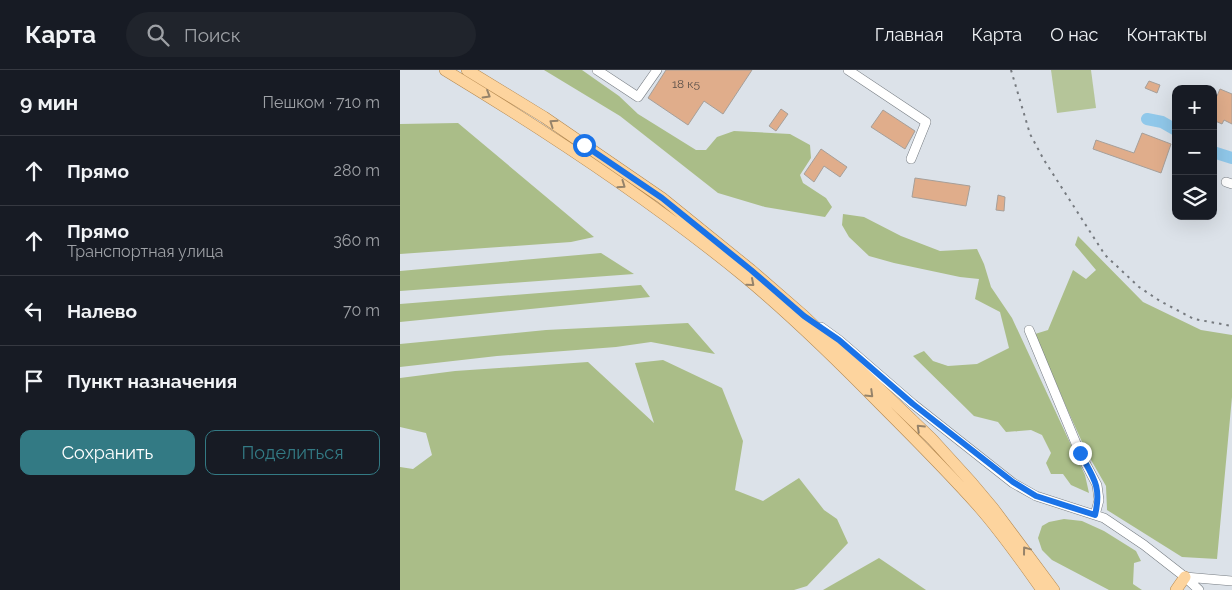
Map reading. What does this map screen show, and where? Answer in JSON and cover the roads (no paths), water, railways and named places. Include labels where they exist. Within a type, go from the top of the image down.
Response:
[{"type":"main road","points":[[445,70],[569,148],[654,207],[745,278],[781,309],[810,335],[935,459],[980,508],[1042,590]]},
{"type":"main road","points":[[467,70],[544,117],[662,198],[751,270],[804,316],[925,433],[972,483],[1054,590]]},
{"type":"main road","points":[[1176,590],[1185,577]]},
{"type":"street","points":[[597,70],[638,97],[656,70]]},
{"type":"street","points":[[848,70],[926,122],[911,159]]},
{"type":"street","points":[[804,316],[839,340],[913,404],[1013,482],[1036,496],[1104,518],[1144,545],[1199,590]]},
{"type":"street","points":[[1029,330],[1080,453],[1097,485],[1099,500],[1095,515]]},
{"type":"street","points":[[1185,577],[1232,581]]},
{"type":"waterway","points":[[1147,119],[1162,122],[1172,128]]},
{"type":"waterway","points":[[1217,153],[1232,158]]},
{"type":"railway","points":[[1011,70],[1030,134],[1044,160],[1105,255],[1139,287],[1160,301],[1194,319],[1232,326]]}]
